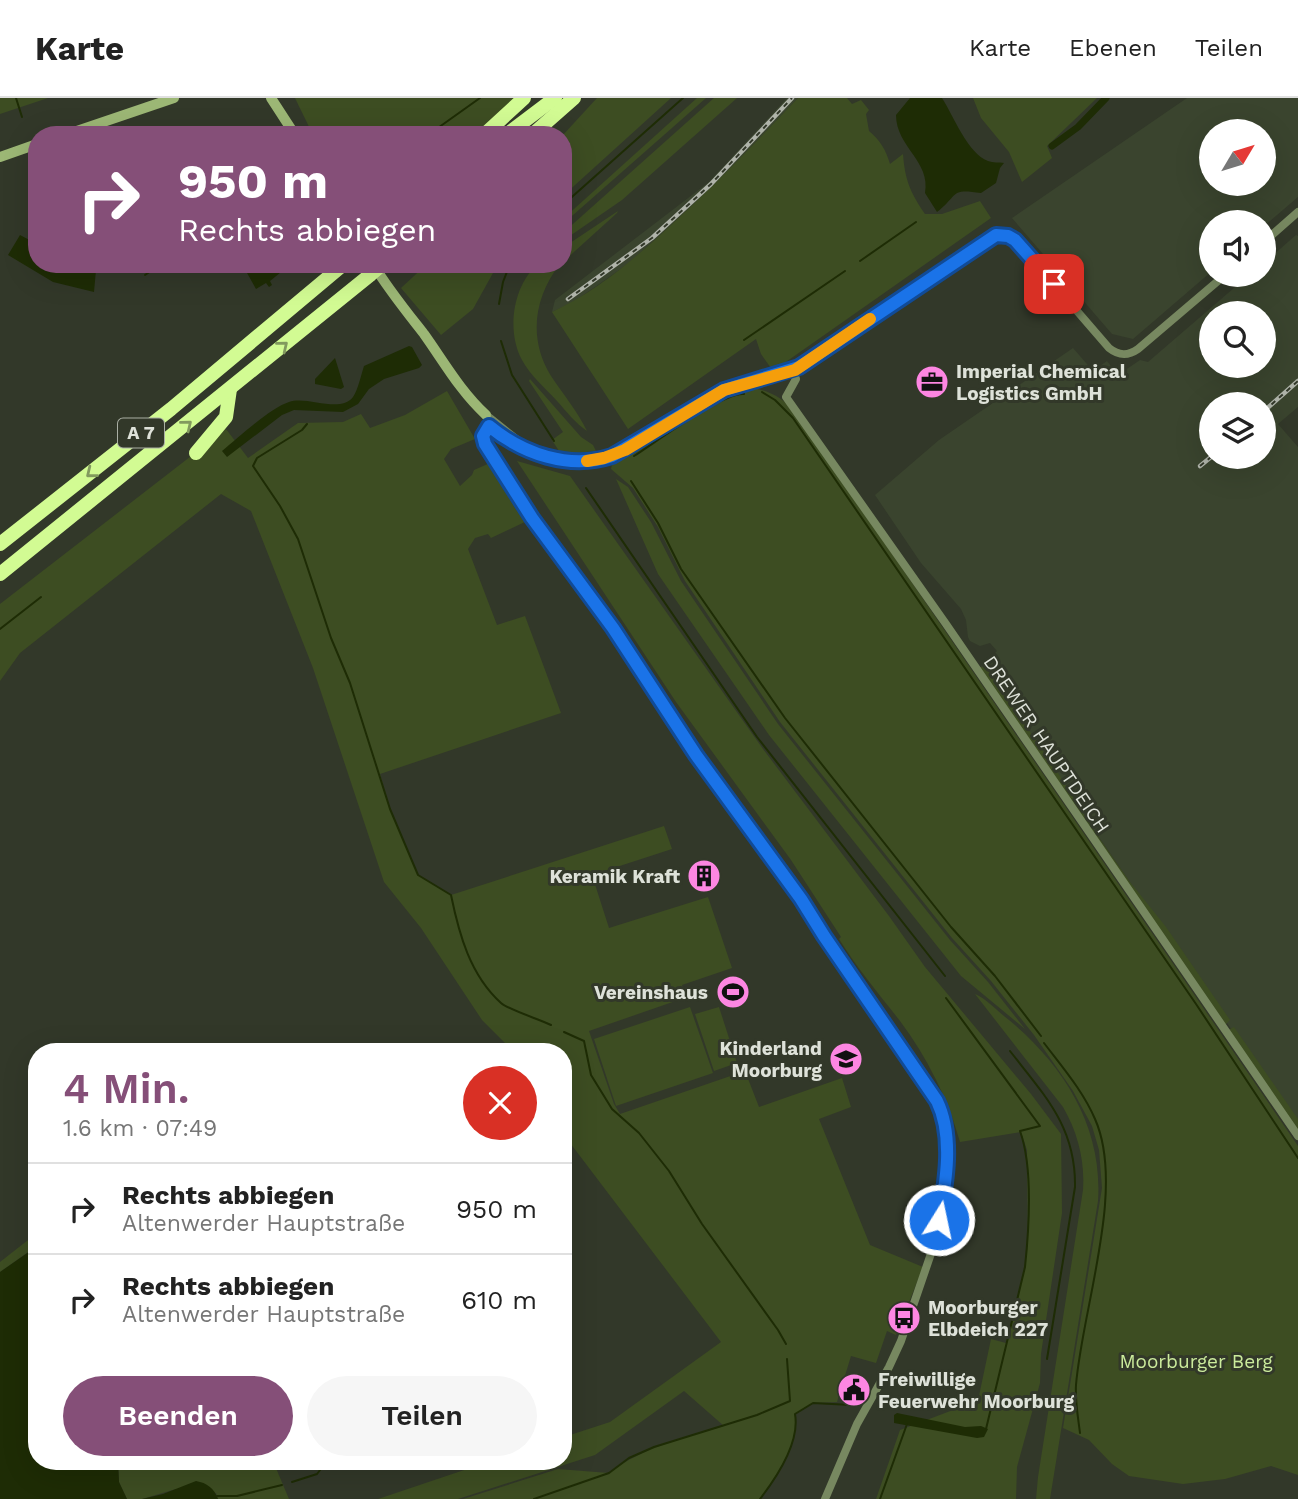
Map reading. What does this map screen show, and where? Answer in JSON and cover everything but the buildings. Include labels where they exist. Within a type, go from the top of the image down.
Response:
[{"type":"highway","points":[[494,126],[524,98]]},
{"type":"highway","points":[[518,126],[555,98]]},
{"type":"highway","points":[[542,126],[574,98]]},
{"type":"highway","name":"A 7","points":[[0,544],[171,409],[333,273]]},
{"type":"highway","name":"A 7","points":[[0,574],[230,389],[367,273]]},
{"type":"highway","points":[[196,453],[226,417],[230,389]]},
{"type":"street","points":[[92,126],[174,98]]},
{"type":"street","points":[[271,98],[289,126]]},
{"type":"street","points":[[0,157],[28,147]]},
{"type":"street","points":[[1276,231],[1298,212]]},
{"type":"street","points":[[375,273],[423,333],[461,396],[510,443],[561,461],[604,458],[625,450],[724,390],[793,370],[996,235],[1008,236],[1020,244],[1109,348],[1121,354],[1129,354],[1138,349],[1211,287]]},
{"type":"street","name":"DREWER HAUPTDEICH","points":[[793,370],[796,379],[786,397],[930,601],[1298,1136]]},
{"type":"street","points":[[488,421],[483,436],[485,444],[532,518],[613,628],[696,755],[801,899],[941,1109],[946,1145],[945,1186],[936,1239],[901,1341],[857,1423],[825,1499]]},
{"type":"shaded area","points":[[787,98],[798,98],[713,187],[628,264],[572,303],[552,312],[555,300],[709,182]]},
{"type":"shaded area","points":[[910,98],[942,98],[974,151],[988,161],[1004,163],[996,183],[981,193],[959,192],[937,212],[925,193],[923,172],[897,126],[896,115]]},
{"type":"shaded area","points":[[1187,98],[1298,98],[1298,197],[1276,216],[1276,210],[1199,210],[1199,282],[1133,339],[1112,334],[1012,218]]},
{"type":"shaded area","points":[[20,235],[28,239],[28,267],[8,255]]},
{"type":"shaded area","points":[[1298,236],[1298,407],[1278,424],[1298,447],[1298,1126],[981,666],[997,651],[990,643],[980,646],[970,641],[961,609],[921,563],[875,495],[939,440],[1073,348],[1093,371],[1107,361],[1118,375],[1140,360],[1148,362],[1199,318],[1199,378],[1276,378],[1276,301],[1219,301],[1235,287],[1276,287],[1276,252]]},
{"type":"shaded area","points":[[38,273],[96,273],[94,292],[53,282]]},
{"type":"shaded area","points":[[247,273],[280,273],[270,281],[272,285],[269,287],[266,283],[256,289]]},
{"type":"shaded area","points":[[409,346],[422,365],[384,379],[369,389],[358,404],[343,412],[294,410],[282,415],[227,457],[222,451],[281,405],[296,400],[332,404],[347,402],[355,394],[364,366]]},
{"type":"shaded area","points":[[335,358],[344,387],[341,389],[315,384],[315,379]]},
{"type":"shaded area","points":[[28,1252],[28,1470],[118,1470],[119,1482],[127,1499],[0,1499],[0,1272]]},
{"type":"shaded area","points":[[897,1413],[988,1429],[984,1437],[977,1438],[894,1423],[894,1415]]},
{"type":"shaded area","points":[[196,1481],[210,1487],[218,1499],[142,1499],[163,1494]]},
{"type":"green space","points":[[0,98],[48,98],[0,114]]},
{"type":"green space","points":[[295,98],[515,98],[485,126],[309,126]]},
{"type":"green space","points":[[597,98],[671,98],[572,188],[571,126]]},
{"type":"green space","points":[[697,98],[706,98],[572,216],[572,211]]},
{"type":"green space","points":[[714,98],[737,98],[622,200],[572,234],[572,225]]},
{"type":"green space","points":[[798,98],[847,98],[852,104],[861,100],[869,110],[866,114],[869,131],[882,146],[890,164],[903,154],[909,185],[925,214],[942,214],[980,201],[991,218],[773,371],[761,354],[756,339],[628,429],[552,312],[599,285],[642,251],[719,180]]},
{"type":"green space","points":[[973,98],[1097,98],[1047,146],[1052,158],[1022,182],[1009,152],[981,118]]},
{"type":"green space","points":[[618,211],[572,254],[572,242]]},
{"type":"green space","points":[[417,273],[493,273],[473,309],[441,335],[401,288]]},
{"type":"green space","points":[[529,273],[554,273],[544,290],[537,318],[539,348],[551,376],[587,431],[533,376],[522,360],[514,336],[513,322],[523,284]]},
{"type":"green space","points":[[530,379],[596,451],[559,451],[552,440],[563,432]]},
{"type":"green space","name":"Moorburger Berg","points":[[746,387],[773,394],[795,412],[1298,1146],[1298,1475],[1271,1466],[1225,1479],[1183,1484],[1129,1476],[1112,1464],[1089,1440],[1063,1428],[1102,1188],[1099,1150],[1092,1126],[1073,1091],[1034,1035],[952,938],[780,722],[685,581],[658,527],[633,488],[611,469],[613,461],[725,392]]},
{"type":"green space","points":[[447,391],[475,439],[451,449],[444,459],[460,486],[474,470],[490,463],[529,520],[491,538],[488,534],[475,538],[468,549],[497,625],[525,616],[561,713],[380,774],[390,809],[418,875],[451,895],[664,826],[672,849],[592,875],[609,928],[708,897],[732,968],[682,985],[687,997],[589,1031],[614,1104],[620,1114],[745,1071],[759,1107],[842,1078],[851,1107],[819,1119],[870,1245],[923,1267],[896,1335],[887,1331],[876,1363],[851,1356],[837,1402],[813,1403],[795,1414],[796,1424],[791,1446],[773,1481],[760,1499],[463,1499],[555,1470],[609,1473],[650,1450],[724,1426],[684,1391],[595,1455],[572,1462],[572,1434],[610,1422],[721,1342],[572,1146],[572,1043],[505,1043],[482,1020],[421,928],[384,882],[313,668],[251,511],[221,494],[20,653],[0,681],[0,604],[226,429],[248,458],[298,423],[343,422],[361,414],[370,428],[405,415]]},
{"type":"green space","points":[[517,461],[570,476],[763,749],[925,967],[1061,1134],[1062,1213],[1041,1354],[1040,1383],[1017,1467],[1016,1499],[876,1499],[900,1430],[961,1407],[976,1410],[991,1339],[1006,1343],[1025,1267],[1028,1242],[1027,1150],[1021,1132],[960,1142],[943,1094],[910,1035],[853,960],[791,860],[676,702]]},
{"type":"green space","points":[[616,479],[628,487],[651,522],[681,581],[778,724],[950,940],[1025,1029],[961,976],[769,735],[658,574]]},
{"type":"green space","points":[[978,667],[986,667],[1093,829],[1166,927],[1230,1020],[1225,1025]]},
{"type":"green space","points":[[975,994],[1029,1038],[1063,1078],[1087,1123],[1098,1174],[1098,1201],[1050,1499],[1036,1499],[1038,1477],[1083,1190],[1082,1158],[1073,1127],[1063,1107]]},
{"type":"green space","points":[[690,1007],[713,1073],[616,1106],[594,1039]]},
{"type":"green space","points":[[719,1007],[737,1063],[714,1071],[695,1014]]},
{"type":"green space","points":[[1234,1027],[1298,1119],[1298,1134],[1228,1030]]},
{"type":"green space","points":[[28,1240],[28,1252],[0,1272],[0,1262]]},
{"type":"green space","points":[[118,1470],[277,1470],[289,1499],[218,1499],[216,1493],[176,1489],[142,1499],[127,1499],[119,1482]]},
{"type":"green space","points":[[464,1470],[548,1470],[458,1499],[378,1499]]},
{"type":"waterway","points":[[16,98],[22,117]]},
{"type":"waterway","points":[[441,126],[480,98]]},
{"type":"waterway","points":[[572,197],[683,98]]},
{"type":"waterway","points":[[1052,146],[1078,127],[1106,98]]},
{"type":"waterway","points":[[860,261],[916,222]]},
{"type":"waterway","points":[[744,340],[845,271]]},
{"type":"waterway","points":[[499,304],[506,273]]},
{"type":"waterway","points":[[501,341],[512,375],[554,441]]},
{"type":"waterway","points":[[762,392],[775,400],[793,418],[1196,1004],[1298,1158]]},
{"type":"waterway","points":[[634,456],[706,409],[744,394]]},
{"type":"waterway","points":[[307,424],[302,430],[257,458],[253,466],[298,539],[331,638],[350,683],[390,809],[418,875],[451,895],[462,939],[481,980],[505,1006],[551,1025]]},
{"type":"waterway","points":[[631,481],[658,523],[681,569],[785,718],[1041,1036]]},
{"type":"waterway","points":[[586,488],[757,737],[945,976]]},
{"type":"waterway","points":[[0,629],[41,597]]},
{"type":"waterway","points":[[946,998],[1040,1126],[1020,1131],[1028,1180],[1029,1217],[1025,1267],[986,1429]]},
{"type":"waterway","points":[[564,1032],[584,1041],[591,1075],[612,1109],[639,1133],[669,1171],[702,1224],[786,1344]]},
{"type":"waterway","points":[[1044,1043],[1085,1099],[1095,1119],[1103,1147],[1106,1179],[1099,1250],[1076,1385],[1080,1433]]},
{"type":"waterway","points":[[1010,1051],[1056,1113],[1064,1129],[1074,1166],[1075,1187],[1047,1359]]},
{"type":"waterway","points":[[534,1499],[609,1473],[629,1458],[654,1447],[757,1415],[790,1401],[787,1359]]},
{"type":"waterway","points":[[760,1499],[780,1470],[791,1447],[796,1425],[795,1414],[813,1403],[851,1405]]},
{"type":"waterway","points":[[880,1499],[907,1424]]},
{"type":"waterway","points":[[292,1482],[317,1474],[320,1470]]},
{"type":"waterway","points":[[217,1496],[237,1496],[282,1485]]},
{"type":"railway","points":[[568,299],[652,238],[711,184],[792,98]]},
{"type":"railway","points":[[1276,400],[1298,381]]},
{"type":"slow traffic","points":[[587,461],[612,456],[625,450],[724,390],[795,370],[870,319]]},
{"type":"place","name":"Imperial Chemical Logistics GmbH","points":[[932,382]]},
{"type":"place","name":"Keramik Kraft","points":[[704,876]]},
{"type":"place","name":"Vereinshaus","points":[[733,992]]},
{"type":"place","name":"Kinderland Moorburg","points":[[846,1059]]},
{"type":"place","name":"Moorburger Elbdeich 227","points":[[904,1318]]},
{"type":"place","name":"Freiwillige Feuerwehr Moorburg","points":[[854,1390]]},
{"type":"route","points":[[939,1220],[945,1186],[946,1145],[943,1116],[937,1101],[801,899],[696,755],[634,658],[532,518],[485,444],[483,436],[489,426],[515,445],[561,461],[612,456],[724,390],[799,367],[996,235],[1008,236],[1020,244],[1054,284]]}]
